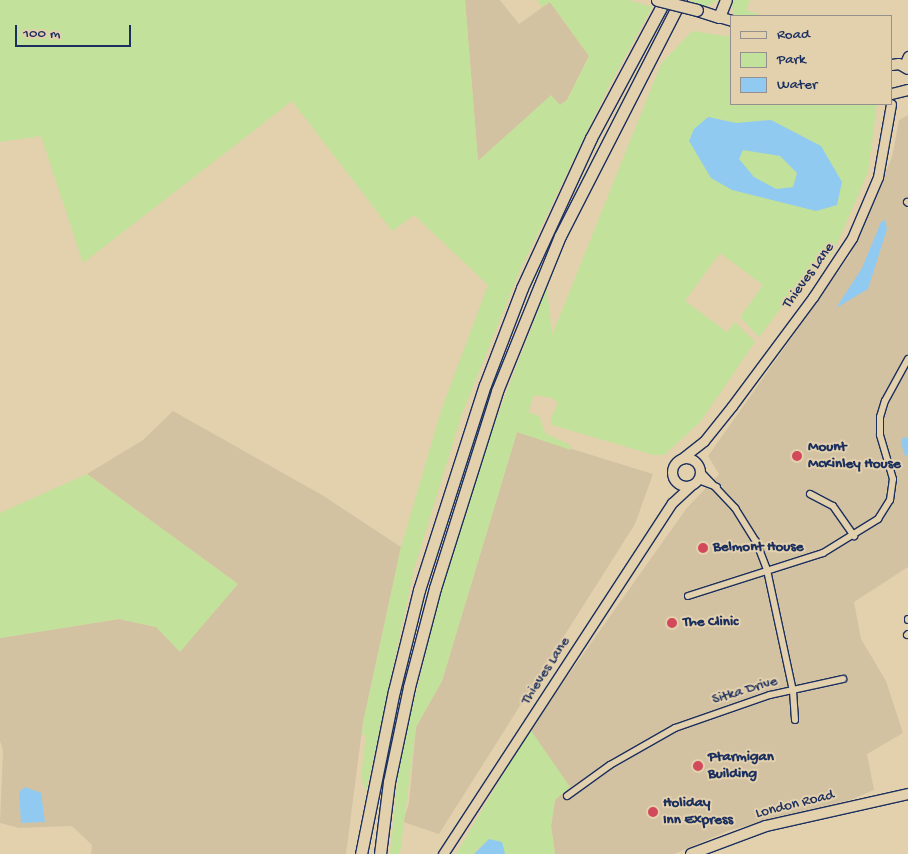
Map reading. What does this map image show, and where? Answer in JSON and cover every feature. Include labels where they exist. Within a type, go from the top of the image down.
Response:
[{"type":"highway","points":[[657,0],[719,17],[726,0]]},
{"type":"highway","points":[[361,854],[394,691],[419,590],[485,386],[522,288],[591,138],[665,0]]},
{"type":"highway","points":[[380,854],[389,782],[409,687],[437,579],[497,391],[560,236],[681,0]]},
{"type":"main road","points":[[719,17],[730,20]]},
{"type":"main road","points":[[893,65],[907,63]]},
{"type":"main road","points":[[893,98],[908,90]]},
{"type":"main road","name":"Thieves Lane","points":[[704,441],[813,297],[852,238],[878,177],[891,105]]},
{"type":"main road","points":[[672,503],[674,480],[672,468],[704,441]]},
{"type":"main road","points":[[672,503],[700,476],[697,462],[704,441]]},
{"type":"main road","points":[[681,459],[697,462]]},
{"type":"main road","points":[[674,480],[681,486],[690,486]]},
{"type":"main road","name":"Thieves Lane","points":[[443,854],[672,503]]},
{"type":"main road","name":"London Road","points":[[691,854],[766,826],[908,794]]},
{"type":"street","points":[[688,596],[823,553],[854,536],[878,518],[890,500],[892,479],[880,435],[880,417],[885,401],[908,359]]},
{"type":"street","name":"Sitka Drive","points":[[567,796],[610,765],[674,728],[793,691],[767,570],[750,528],[717,488],[700,476]]},
{"type":"street","points":[[810,494],[833,506],[854,536]]},
{"type":"street","points":[[795,720],[793,691],[843,679]]},
{"type":"shaded area","points":[[465,0],[500,0],[519,24],[550,2],[589,56],[567,100],[560,106],[551,96],[478,161]]},
{"type":"shaded area","points":[[908,115],[908,567],[854,602],[861,639],[886,681],[903,733],[867,754],[874,790],[850,800],[730,830],[674,854],[555,854],[551,826],[555,800],[530,729],[686,509],[719,474],[708,456],[850,255],[892,157],[899,120]]},
{"type":"shaded area","points":[[173,411],[322,495],[401,547],[363,723],[346,854],[91,854],[92,845],[72,826],[19,828],[0,823],[3,751],[0,741],[0,638],[119,619],[156,627],[238,584],[87,474],[143,440]]},
{"type":"shaded area","points":[[517,432],[653,474],[635,524],[439,834],[403,822],[409,803],[416,727],[442,681]]},
{"type":"green space","points":[[0,0],[465,0],[478,161],[551,95],[560,105],[567,100],[589,56],[550,2],[542,7],[537,0],[628,0],[652,7],[608,88],[520,270],[462,414],[414,569],[366,792],[361,777],[366,735],[362,735],[363,723],[401,547],[442,408],[488,285],[414,215],[392,231],[292,101],[83,263],[41,136],[0,142]]},
{"type":"green space","points":[[689,0],[718,0],[706,7]]},
{"type":"green space","points":[[731,0],[750,0],[746,10],[761,15],[734,15]]},
{"type":"green space","points":[[692,31],[730,37],[730,105],[877,105],[868,172],[833,253],[790,296],[759,337],[740,317],[763,285],[720,253],[685,301],[727,332],[735,322],[755,342],[700,422],[664,455],[654,455],[552,425],[551,418],[558,403],[552,398],[534,395],[528,412],[539,416],[545,433],[570,445],[571,450],[517,432],[442,681],[416,727],[400,854],[390,854],[399,765],[448,563],[479,464],[547,287],[552,335],[661,64]]},
{"type":"green space","points":[[87,474],[238,584],[180,652],[156,627],[119,619],[0,638],[0,513]]},
{"type":"green space","points":[[530,729],[570,787],[555,800],[551,826],[555,854],[505,854],[480,846],[474,854],[456,854]]},
{"type":"water","points":[[708,117],[736,123],[771,120],[821,146],[842,182],[837,205],[816,211],[732,190],[711,178],[689,141],[694,129]],"holes":[[[743,150],[780,156],[797,173],[793,187],[776,189],[754,177],[739,159]]]},
{"type":"water","points":[[885,220],[887,229],[868,289],[836,308],[862,268],[881,222]]},
{"type":"water","points":[[903,437],[908,438],[908,455],[905,456],[901,443]]},
{"type":"water","points":[[25,787],[41,793],[45,822],[21,823],[19,792]]},
{"type":"water","points":[[489,839],[502,842],[505,854],[474,854]]},
{"type":"place","name":"Mount McKinley House","points":[[797,456]]},
{"type":"place","name":"Belmont House","points":[[703,548]]},
{"type":"place","name":"The Clinic","points":[[672,623]]},
{"type":"place","name":"Ptarmigan Building","points":[[698,766]]},
{"type":"place","name":"Holiday Inn Express","points":[[653,812]]}]
